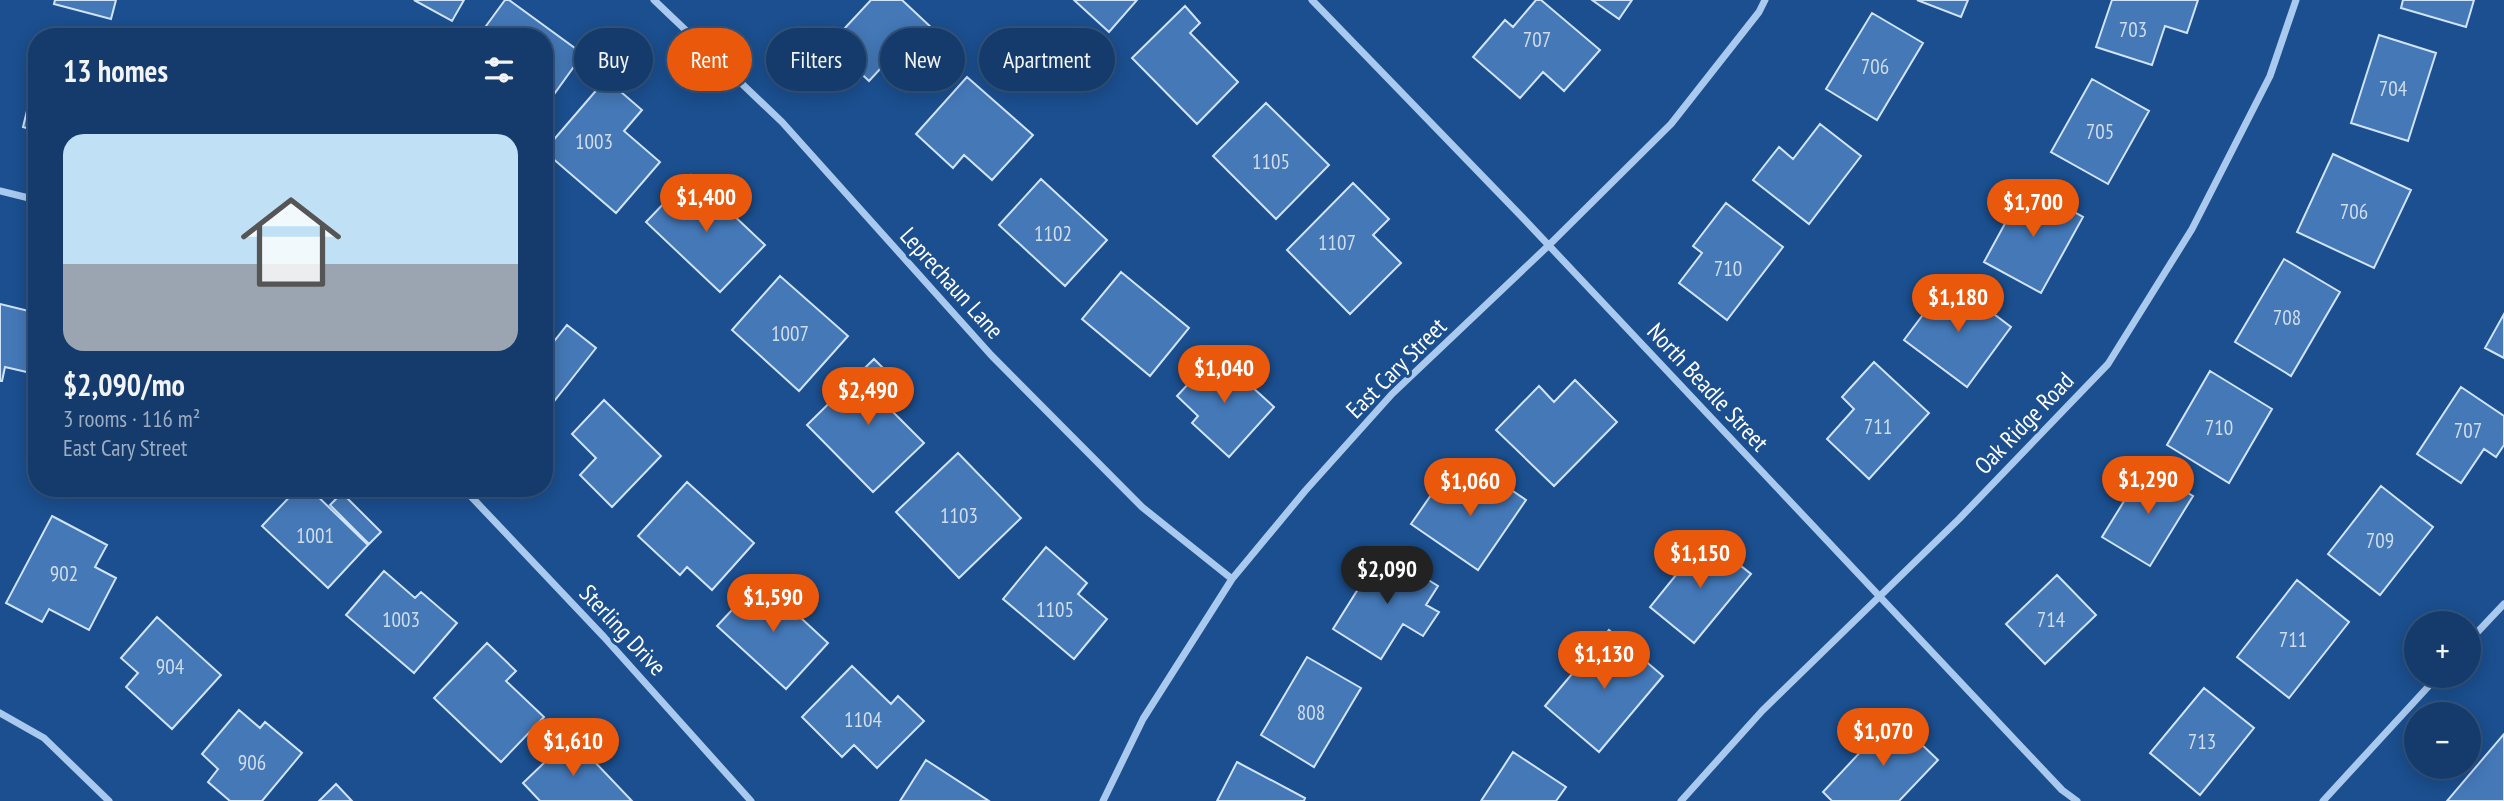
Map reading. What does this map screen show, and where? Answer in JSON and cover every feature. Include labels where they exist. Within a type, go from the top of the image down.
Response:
[{"type":"street","name":"Leprechaun Lane","points":[[654,0],[782,122],[991,355],[1123,488],[1142,507],[1232,579]]},
{"type":"street","name":"North Beadle Street","points":[[1312,0],[2062,790],[2077,801]]},
{"type":"street","name":"East Cary Street","points":[[1103,801],[1143,719],[1232,579],[1305,491],[1392,394],[1548,246],[1671,124],[1759,12],[1765,0]]},
{"type":"street","name":"Oak Ridge Road","points":[[1681,801],[1762,711],[1878,595],[1959,519],[2108,364],[2192,229],[2270,75],[2296,0]]},
{"type":"street","points":[[0,191],[28,198]]},
{"type":"street","name":"Sterling Drive","points":[[472,497],[604,637],[751,801]]},
{"type":"street","points":[[2481,629],[2504,604]]},
{"type":"street","points":[[2323,801],[2427,688]]},
{"type":"street","points":[[0,713],[44,738],[109,801]]},
{"type":"building","points":[[55,0],[116,0],[111,19],[54,4]]},
{"type":"building","points":[[414,0],[464,0],[452,21]]},
{"type":"building","points":[[505,0],[509,0],[547,28],[485,28]]},
{"type":"building","points":[[871,0],[902,0],[932,28],[880,28],[880,69],[869,81],[866,78],[866,28],[845,28]]},
{"type":"building","points":[[1074,0],[1137,0],[1112,28],[1105,28]]},
{"type":"building","points":[[1536,0],[1541,0],[1600,50],[1564,91],[1543,72],[1520,98],[1473,57],[1505,20],[1513,27]]},
{"type":"building","points":[[1592,0],[1632,0],[1619,19]]},
{"type":"building","points":[[1917,0],[1968,0],[1961,17]]},
{"type":"building","points":[[2112,0],[2198,0],[2187,33],[2165,26],[2152,65],[2096,47]]},
{"type":"building","points":[[2403,0],[2474,0],[2466,27],[2401,8]]},
{"type":"building","points":[[1185,6],[1200,23],[1190,33],[1238,82],[1197,124],[1132,58]]},
{"type":"building","points":[[1872,13],[1923,43],[1877,120],[1826,89]]},
{"type":"building","points":[[553,32],[574,47],[574,66],[553,96]]},
{"type":"building","points":[[2379,35],[2436,53],[2408,141],[2351,123]]},
{"type":"building","points":[[967,77],[979,88],[979,91],[983,91],[1033,135],[992,180],[964,155],[953,168],[916,134],[954,91],[965,91]]},
{"type":"building","points":[[2092,79],[2149,111],[2108,184],[2051,152]]},
{"type":"building","points":[[596,91],[620,91],[642,110],[624,131],[660,162],[616,213],[553,159],[553,141]]},
{"type":"building","points":[[1266,103],[1329,165],[1276,219],[1213,156]]},
{"type":"building","points":[[28,107],[28,128],[23,127]]},
{"type":"building","points":[[1820,124],[1861,156],[1809,224],[1753,180],[1779,147],[1793,159]]},
{"type":"building","points":[[2333,154],[2411,190],[2374,268],[2297,232]]},
{"type":"building","points":[[691,175],[765,245],[720,292],[646,222]]},
{"type":"building","points":[[1041,179],[1107,240],[1065,286],[999,225]]},
{"type":"building","points":[[1353,183],[1389,219],[1373,235],[1401,263],[1350,314],[1287,250]]},
{"type":"building","points":[[2026,185],[2083,217],[2041,293],[1984,262]]},
{"type":"building","points":[[1726,203],[1783,247],[1727,320],[1679,283],[1702,253],[1693,246]]},
{"type":"building","points":[[2284,259],[2340,292],[2291,376],[2235,342]]},
{"type":"building","points":[[1121,272],[1189,328],[1150,376],[1082,319]]},
{"type":"building","points":[[780,276],[848,336],[799,391],[732,330]]},
{"type":"building","points":[[1949,280],[2011,327],[1967,387],[1904,340]]},
{"type":"building","points":[[0,304],[28,311],[28,372],[5,367],[0,381]]},
{"type":"building","points":[[2504,314],[2504,358],[2485,348]]},
{"type":"building","points":[[567,325],[596,348],[553,403],[553,338],[555,340]]},
{"type":"building","points":[[1216,354],[1274,407],[1229,457],[1192,423],[1198,416],[1177,396]]},
{"type":"building","points":[[874,359],[906,391],[889,408],[924,443],[873,492],[807,425]]},
{"type":"building","points":[[1874,362],[1929,413],[1869,479],[1827,439],[1854,409],[1842,397]]},
{"type":"building","points":[[2210,371],[2272,409],[2229,483],[2167,445]]},
{"type":"building","points":[[1575,380],[1617,422],[1554,486],[1496,430],[1539,386],[1554,402]]},
{"type":"building","points":[[2461,387],[2504,416],[2504,445],[2496,457],[2484,449],[2461,483],[2417,454]]},
{"type":"building","points":[[604,400],[661,456],[612,507],[580,475],[596,458],[572,434]]},
{"type":"building","points":[[958,453],[1021,518],[959,578],[896,512]]},
{"type":"building","points":[[2145,467],[2193,496],[2150,566],[2102,537]]},
{"type":"building","points":[[1479,468],[1526,500],[1478,570],[1411,524],[1438,485],[1458,499]]},
{"type":"building","points":[[687,482],[754,543],[712,590],[687,567],[680,575],[638,536]]},
{"type":"building","points":[[2381,486],[2433,527],[2380,595],[2328,554]]},
{"type":"building","points":[[289,497],[318,497],[368,545],[328,588],[262,526]]},
{"type":"building","points":[[338,497],[346,497],[381,532],[369,544],[330,505]]},
{"type":"building","points":[[52,516],[107,545],[95,567],[116,578],[89,630],[49,609],[42,622],[6,603]]},
{"type":"building","points":[[1706,538],[1751,574],[1694,643],[1650,607]]},
{"type":"building","points":[[1046,547],[1087,583],[1078,594],[1107,619],[1074,659],[1003,599]]},
{"type":"building","points":[[1382,551],[1438,586],[1426,605],[1439,612],[1423,636],[1403,624],[1381,659],[1333,629]]},
{"type":"building","points":[[384,571],[415,598],[421,592],[457,623],[414,673],[346,615]]},
{"type":"building","points":[[2057,575],[2096,615],[2045,664],[2006,624]]},
{"type":"building","points":[[760,580],[828,643],[786,689],[717,626]]},
{"type":"building","points":[[2297,580],[2349,622],[2289,698],[2237,657]]},
{"type":"building","points":[[157,617],[221,675],[172,729],[126,687],[138,673],[121,658]]},
{"type":"building","points":[[1609,630],[1663,676],[1599,752],[1545,706]]},
{"type":"building","points":[[487,643],[516,671],[506,681],[544,717],[501,762],[434,698]]},
{"type":"building","points":[[1307,657],[1361,688],[1314,767],[1261,735]]},
{"type":"building","points":[[852,666],[891,704],[898,696],[924,721],[877,768],[854,745],[842,757],[802,717]]},
{"type":"building","points":[[2204,688],[2254,728],[2200,795],[2150,753]]},
{"type":"building","points":[[239,710],[260,728],[265,722],[302,753],[262,801],[230,801],[208,782],[218,769],[202,754]]},
{"type":"building","points":[[1893,717],[1938,760],[1899,801],[1832,801],[1823,792]]},
{"type":"building","points":[[2504,734],[2504,801],[2447,801],[2466,779],[2481,779],[2481,761]]},
{"type":"building","points":[[571,737],[632,801],[540,801],[523,783]]},
{"type":"building","points":[[1513,752],[1566,787],[1556,801],[1481,801]]},
{"type":"building","points":[[926,760],[989,801],[900,801]]},
{"type":"building","points":[[1237,762],[1305,798],[1304,801],[1217,801]]},
{"type":"building","points":[[336,784],[352,801],[319,801]]}]
